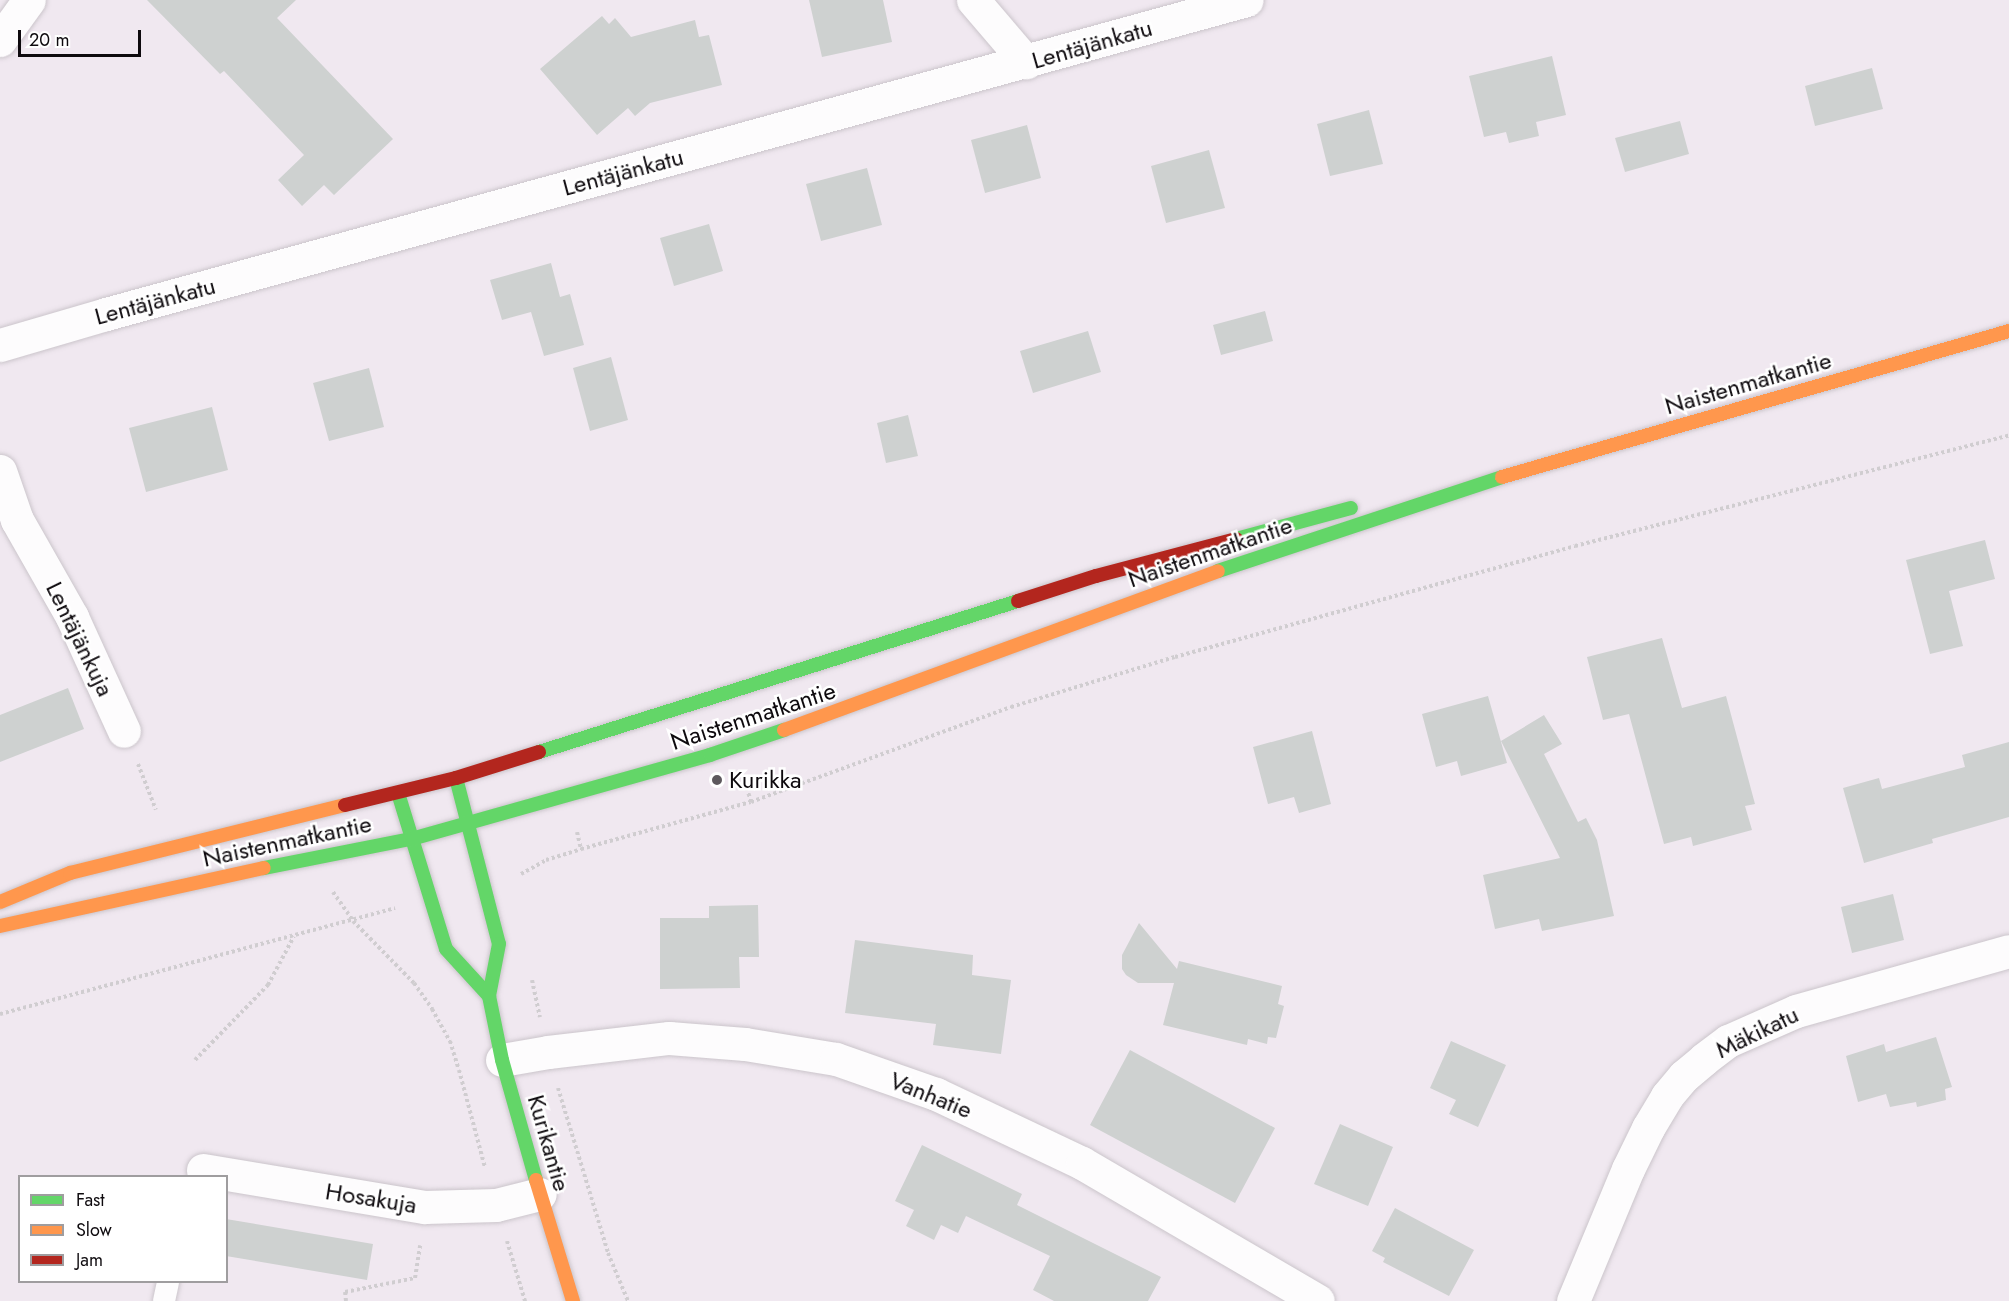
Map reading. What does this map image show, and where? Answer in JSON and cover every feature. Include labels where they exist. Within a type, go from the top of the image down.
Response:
[{"type":"main road","name":"Naistenmatkantie","points":[[0,926],[470,824],[710,755],[851,708],[1159,591],[1500,478],[2009,331]]},
{"type":"main road","name":"Naistenmatkantie","points":[[0,902],[70,873],[310,812],[456,778],[1096,576],[1368,505],[1500,478]]},
{"type":"main road","name":"Kurikantie","points":[[456,778],[486,885],[499,944],[489,996],[502,1060],[573,1301]]},
{"type":"main road","points":[[398,793],[446,949],[489,996]]},
{"type":"street","points":[[0,40],[29,0]]},
{"type":"street","points":[[973,0],[1026,62]]},
{"type":"street","name":"Lentäjänkatu","points":[[0,345],[129,307],[1247,0]]},
{"type":"street","name":"Lentäjänkuja","points":[[0,471],[17,520],[72,617],[124,730]]},
{"type":"street","name":"Mäkikatu","points":[[1573,1301],[1628,1169],[1648,1128],[1667,1096],[1684,1076],[1704,1059],[1728,1041],[1796,1011],[2009,951]]},
{"type":"street","name":"Vanhatie","points":[[502,1060],[548,1052],[669,1038],[746,1044],[836,1059],[936,1094],[1082,1163],[1318,1301]]},
{"type":"street","name":"Hosakuja","points":[[228,1177],[425,1207],[496,1206],[540,1194]]},
{"type":"lane","points":[[164,1301],[168,1283]]},
{"type":"path","points":[[486,885],[513,878],[546,860],[751,802],[1000,710],[1175,657],[1575,546],[2009,435]]},
{"type":"path","points":[[124,730],[156,810]]},
{"type":"path","points":[[742,772],[751,802]]},
{"type":"path","points":[[577,830],[581,849]]},
{"type":"path","points":[[0,1014],[353,921],[430,898]]},
{"type":"path","points":[[353,921],[414,983],[450,1041],[525,1301]]},
{"type":"path","points":[[195,1060],[267,985],[294,936]]},
{"type":"path","points":[[548,1052],[608,1253],[628,1301]]},
{"type":"path","points":[[346,1301],[345,1292],[415,1278],[425,1207]]},
{"type":"building","points":[[147,0],[296,0],[277,18],[393,139],[334,195],[324,185],[302,206],[278,180],[304,155],[224,71],[220,74]]},
{"type":"building","points":[[809,0],[883,0],[892,42],[822,57]]},
{"type":"building","points":[[602,16],[609,24],[615,18],[631,37],[695,20],[699,37],[709,35],[722,85],[650,103],[635,116],[628,108],[597,135],[540,69]]},
{"type":"building","points":[[1552,56],[1566,115],[1536,122],[1539,136],[1509,143],[1506,132],[1484,137],[1469,76]]},
{"type":"building","points":[[1872,68],[1883,109],[1815,126],[1805,86]]},
{"type":"building","points":[[1369,110],[1383,164],[1330,176],[1317,124]]},
{"type":"building","points":[[1680,121],[1689,154],[1625,172],[1615,138]]},
{"type":"building","points":[[1027,125],[1041,178],[985,193],[971,140]]},
{"type":"building","points":[[1209,150],[1225,208],[1166,223],[1151,166]]},
{"type":"building","points":[[867,168],[882,225],[821,241],[806,184]]},
{"type":"building","points":[[709,224],[723,271],[674,286],[660,238]]},
{"type":"building","points":[[551,263],[560,297],[570,294],[584,345],[544,356],[531,312],[502,320],[490,280]]},
{"type":"building","points":[[1265,311],[1273,341],[1221,355],[1213,325]]},
{"type":"building","points":[[1088,331],[1101,372],[1033,393],[1020,351]]},
{"type":"building","points":[[611,357],[628,420],[590,431],[573,368]]},
{"type":"building","points":[[369,368],[384,427],[329,441],[313,383]]},
{"type":"building","points":[[212,407],[228,470],[146,492],[129,428]]},
{"type":"building","points":[[908,415],[918,456],[886,463],[877,423]]},
{"type":"building","points":[[1985,540],[1995,579],[1949,591],[1963,646],[1930,654],[1906,560]]},
{"type":"building","points":[[1662,638],[1682,708],[1726,696],[1755,804],[1745,806],[1752,830],[1693,846],[1691,837],[1664,844],[1629,714],[1603,720],[1587,657]]},
{"type":"building","points":[[68,688],[84,729],[0,762],[0,715]]},
{"type":"building","points":[[1488,696],[1507,763],[1461,776],[1457,761],[1436,767],[1422,714]]},
{"type":"building","points":[[1544,715],[1562,744],[1544,754],[1578,822],[1586,818],[1597,840],[1614,916],[1542,931],[1539,919],[1495,929],[1483,875],[1560,858],[1501,741]]},
{"type":"building","points":[[1312,731],[1331,804],[1299,813],[1294,797],[1268,804],[1253,747]]},
{"type":"building","points":[[2009,742],[2009,817],[1932,839],[1933,843],[1864,863],[1843,788],[1879,778],[1882,789],[1965,767],[1962,755]]},
{"type":"building","points":[[1893,894],[1904,940],[1852,953],[1841,907]]},
{"type":"building","points":[[758,905],[759,957],[739,957],[740,988],[660,989],[660,918],[709,918],[709,906]]},
{"type":"building","points":[[1139,923],[1177,969],[1179,961],[1282,986],[1278,1004],[1284,1006],[1276,1038],[1268,1037],[1267,1044],[1248,1039],[1247,1045],[1163,1025],[1174,983],[1138,983],[1126,975],[1122,969],[1122,955]]},
{"type":"building","points":[[855,940],[973,955],[972,975],[1011,980],[1001,1054],[933,1045],[936,1024],[845,1013]]},
{"type":"building","points":[[1936,1037],[1952,1087],[1945,1089],[1946,1100],[1917,1107],[1916,1102],[1890,1107],[1886,1094],[1858,1102],[1846,1056],[1884,1044],[1886,1052]]},
{"type":"building","points":[[1451,1041],[1506,1065],[1478,1127],[1449,1114],[1456,1100],[1430,1088]]},
{"type":"building","points":[[1130,1050],[1275,1128],[1235,1203],[1090,1125]]},
{"type":"building","points":[[1340,1124],[1393,1147],[1368,1206],[1314,1184]]},
{"type":"building","points":[[922,1145],[1022,1194],[1017,1205],[1161,1277],[1148,1301],[1054,1301],[1033,1290],[1050,1256],[966,1216],[958,1233],[941,1225],[934,1240],[906,1226],[914,1210],[895,1201]]},
{"type":"building","points":[[1395,1208],[1474,1250],[1449,1296],[1383,1262],[1385,1258],[1372,1251]]},
{"type":"building","points":[[228,1219],[373,1244],[367,1280],[228,1256]]},
{"type":"traffic: fast","points":[[1218,571],[1502,477]]},
{"type":"traffic: fast","points":[[1236,539],[1351,508]]},
{"type":"traffic: fast","points":[[539,752],[1018,601]]},
{"type":"traffic: fast","points":[[264,868],[411,839],[710,755],[784,730]]},
{"type":"traffic: fast","points":[[456,778],[499,944],[489,996],[502,1060],[536,1180]]},
{"type":"traffic: fast","points":[[398,793],[446,949],[489,996]]},
{"type":"traffic: slow","points":[[1502,477],[2009,331]]},
{"type":"traffic: slow","points":[[784,730],[1218,571]]},
{"type":"traffic: slow","points":[[0,902],[70,873],[345,805]]},
{"type":"traffic: slow","points":[[0,926],[264,868]]},
{"type":"traffic: slow","points":[[536,1180],[573,1301]]},
{"type":"traffic: jam","points":[[1018,601],[1096,576],[1236,539]]},
{"type":"traffic: jam","points":[[345,805],[456,778],[539,752]]},
{"type":"place","name":"Kurikka","points":[[717,780]]}]
